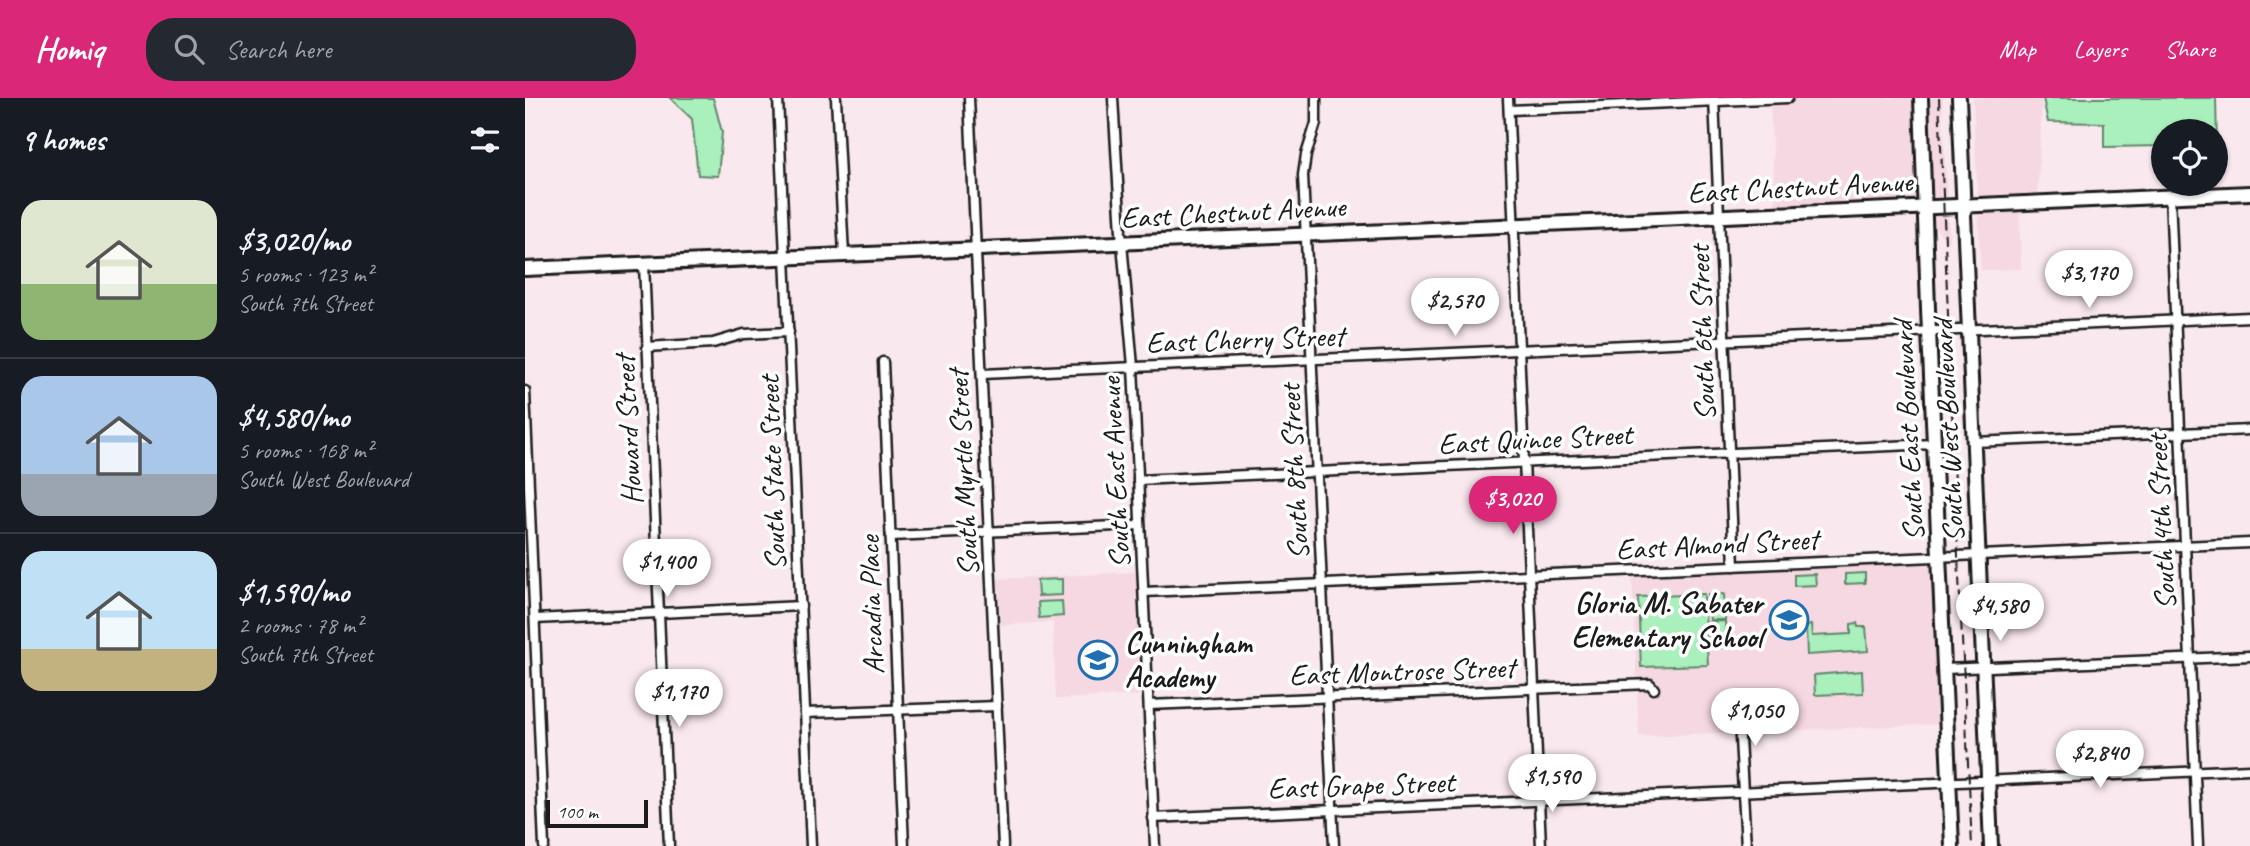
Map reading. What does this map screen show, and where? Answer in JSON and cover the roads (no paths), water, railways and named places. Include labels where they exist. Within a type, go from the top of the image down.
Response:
[{"type":"street","name":"South State Street","points":[[778,98],[811,846]]},
{"type":"street","points":[[836,98],[843,255]]},
{"type":"street","name":"South Myrtle Street","points":[[969,98],[1003,846]]},
{"type":"street","name":"South East Avenue","points":[[1113,98],[1133,366],[1155,846]]},
{"type":"street","name":"South 8th Street","points":[[1316,98],[1316,123],[1303,175],[1333,846]]},
{"type":"street","points":[[1509,98],[1541,846]]},
{"type":"street","points":[[1509,110],[1788,98]]},
{"type":"street","name":"South East Boulevard","points":[[1921,98],[1952,846]]},
{"type":"street","name":"South West Boulevard","points":[[1959,98],[1991,846]]},
{"type":"street","name":"South 6th Street","points":[[1714,100],[1734,566]]},
{"type":"street","name":"East Chestnut Avenue","points":[[2228,194],[2250,193]]},
{"type":"street","name":"East Chestnut Avenue","points":[[525,269],[2170,196]]},
{"type":"street","name":"South 4th Street","points":[[2170,196],[2198,846]]},
{"type":"street","name":"Howard Street","points":[[643,264],[669,846]]},
{"type":"street","name":"East Cherry Street","points":[[982,374],[2250,317]]},
{"type":"street","points":[[647,347],[713,343],[744,334],[789,332]]},
{"type":"street","name":"Arcadia Place","points":[[883,362],[904,846]]},
{"type":"street","points":[[525,391],[530,601],[535,619],[544,846]]},
{"type":"street","points":[[1975,442],[2250,430]]},
{"type":"street","name":"East Quince Street","points":[[1138,480],[1934,444]]},
{"type":"street","points":[[891,536],[1140,524]]},
{"type":"street","name":"East Almond Street","points":[[1144,592],[2250,543]]},
{"type":"street","points":[[535,619],[801,606]]},
{"type":"street","points":[[1945,669],[2250,656]]},
{"type":"street","name":"East Montrose Street","points":[[1149,705],[1650,684],[1654,689]]},
{"type":"street","points":[[805,713],[997,706]]},
{"type":"street","points":[[1735,715],[1739,721],[1746,846]]},
{"type":"street","name":"East Grape Street","points":[[1153,818],[2250,769]]},
{"type":"railway","points":[[1939,98],[1972,846]]},
{"type":"place","name":"Gloria M. Sabater Elementary School","points":[[1789,620]]},
{"type":"place","name":"Cunningham Academy","points":[[1098,660]]}]
